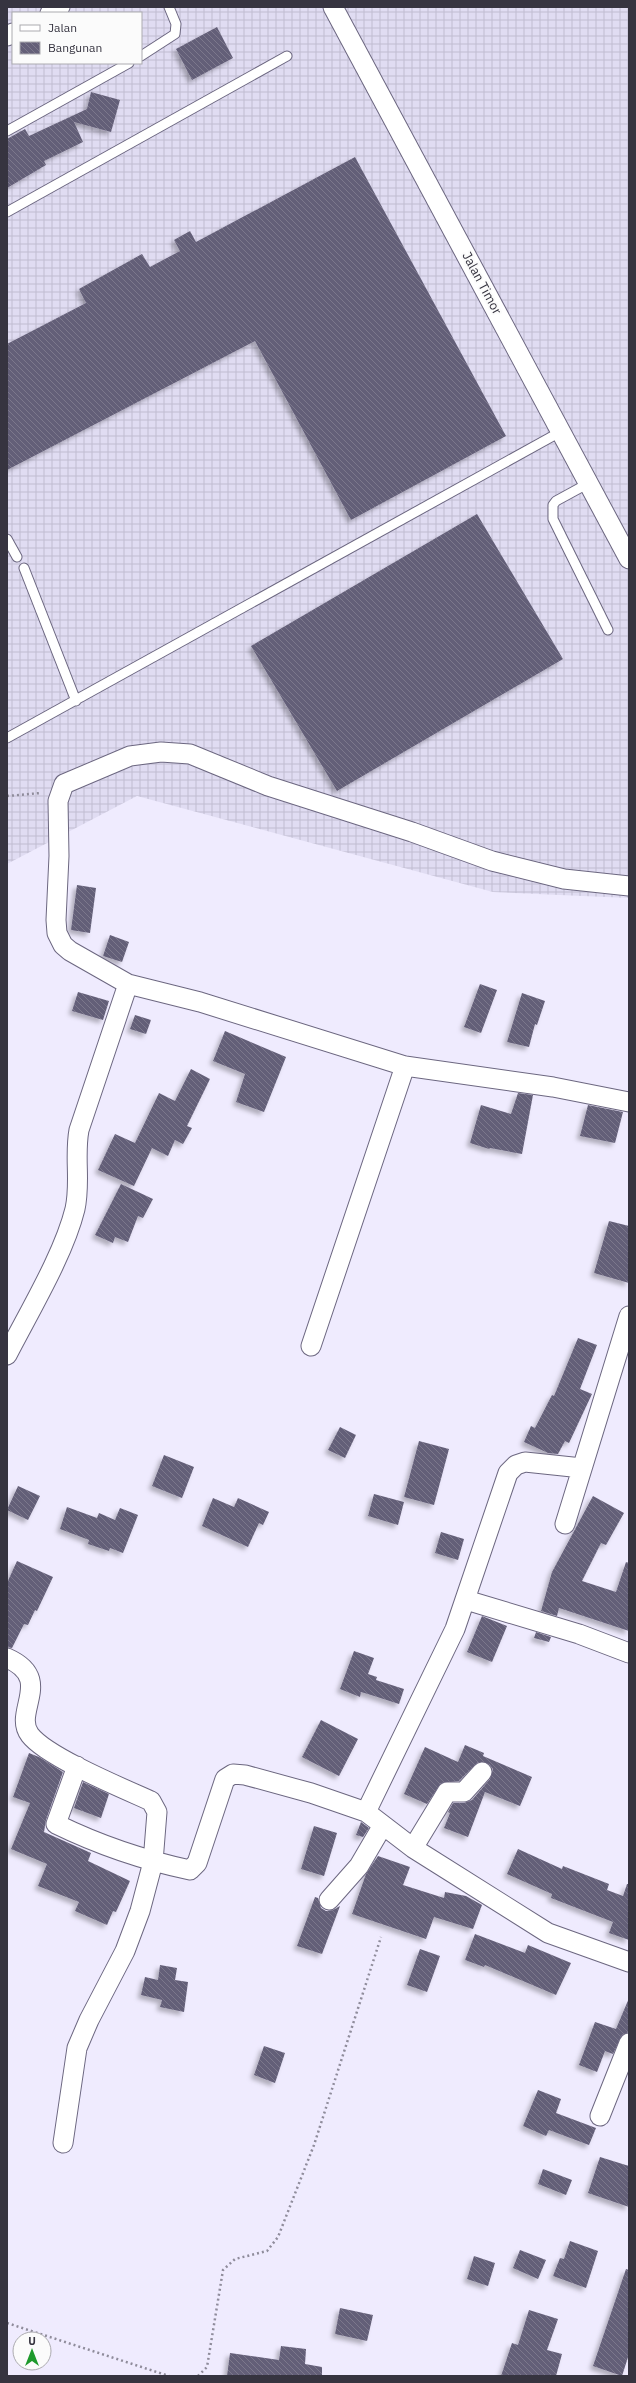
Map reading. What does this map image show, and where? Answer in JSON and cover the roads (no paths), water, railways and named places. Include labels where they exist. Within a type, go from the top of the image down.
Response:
[{"type":"street","name":"Jalan Timor","points":[[333,7],[562,431],[629,559]]},
{"type":"street","points":[[629,886],[564,879],[492,861],[412,832],[268,786],[190,754],[161,752],[130,756],[64,784],[60,792],[56,920],[57,933],[63,945],[70,951],[128,984],[200,1002],[404,1066],[553,1087],[629,1102]]},
{"type":"street","points":[[7,1355],[70,1226],[79,1181],[76,1146],[79,1130],[128,984]]},
{"type":"street","points":[[311,1346],[404,1066]]},
{"type":"street","points":[[565,1524],[629,1316]]},
{"type":"street","points":[[366,1812],[455,1629],[508,1473],[516,1465],[525,1462],[582,1468]]},
{"type":"street","points":[[466,1600],[579,1634],[629,1653]]},
{"type":"street","points":[[7,1658],[26,1672],[30,1679],[30,1700],[25,1720],[26,1728],[30,1735],[38,1743],[78,1766],[151,1801],[157,1812],[153,1862],[140,1911],[125,1951],[89,2020],[78,2048],[63,2143]]},
{"type":"street","points":[[78,1766],[56,1824],[92,1841],[153,1862],[190,1870],[194,1867],[226,1779],[233,1774],[245,1775],[304,1791],[366,1812],[413,1848],[548,1933],[629,1962]]},
{"type":"street","points":[[413,1848],[447,1792],[464,1792],[482,1772]]},
{"type":"street","points":[[329,1900],[359,1866],[383,1825]]},
{"type":"street","points":[[600,2116],[629,2043]]},
{"type":"lane","points":[[142,55],[175,34],[176,24],[169,7]]},
{"type":"lane","points":[[7,212],[287,56]]},
{"type":"lane","points":[[7,131],[127,64]]},
{"type":"lane","points":[[7,738],[562,431]]},
{"type":"lane","points":[[590,484],[556,501],[552,512],[553,519],[608,630]]},
{"type":"lane","points":[[7,539],[17,557]]},
{"type":"lane","points":[[24,568],[76,701]]}]
